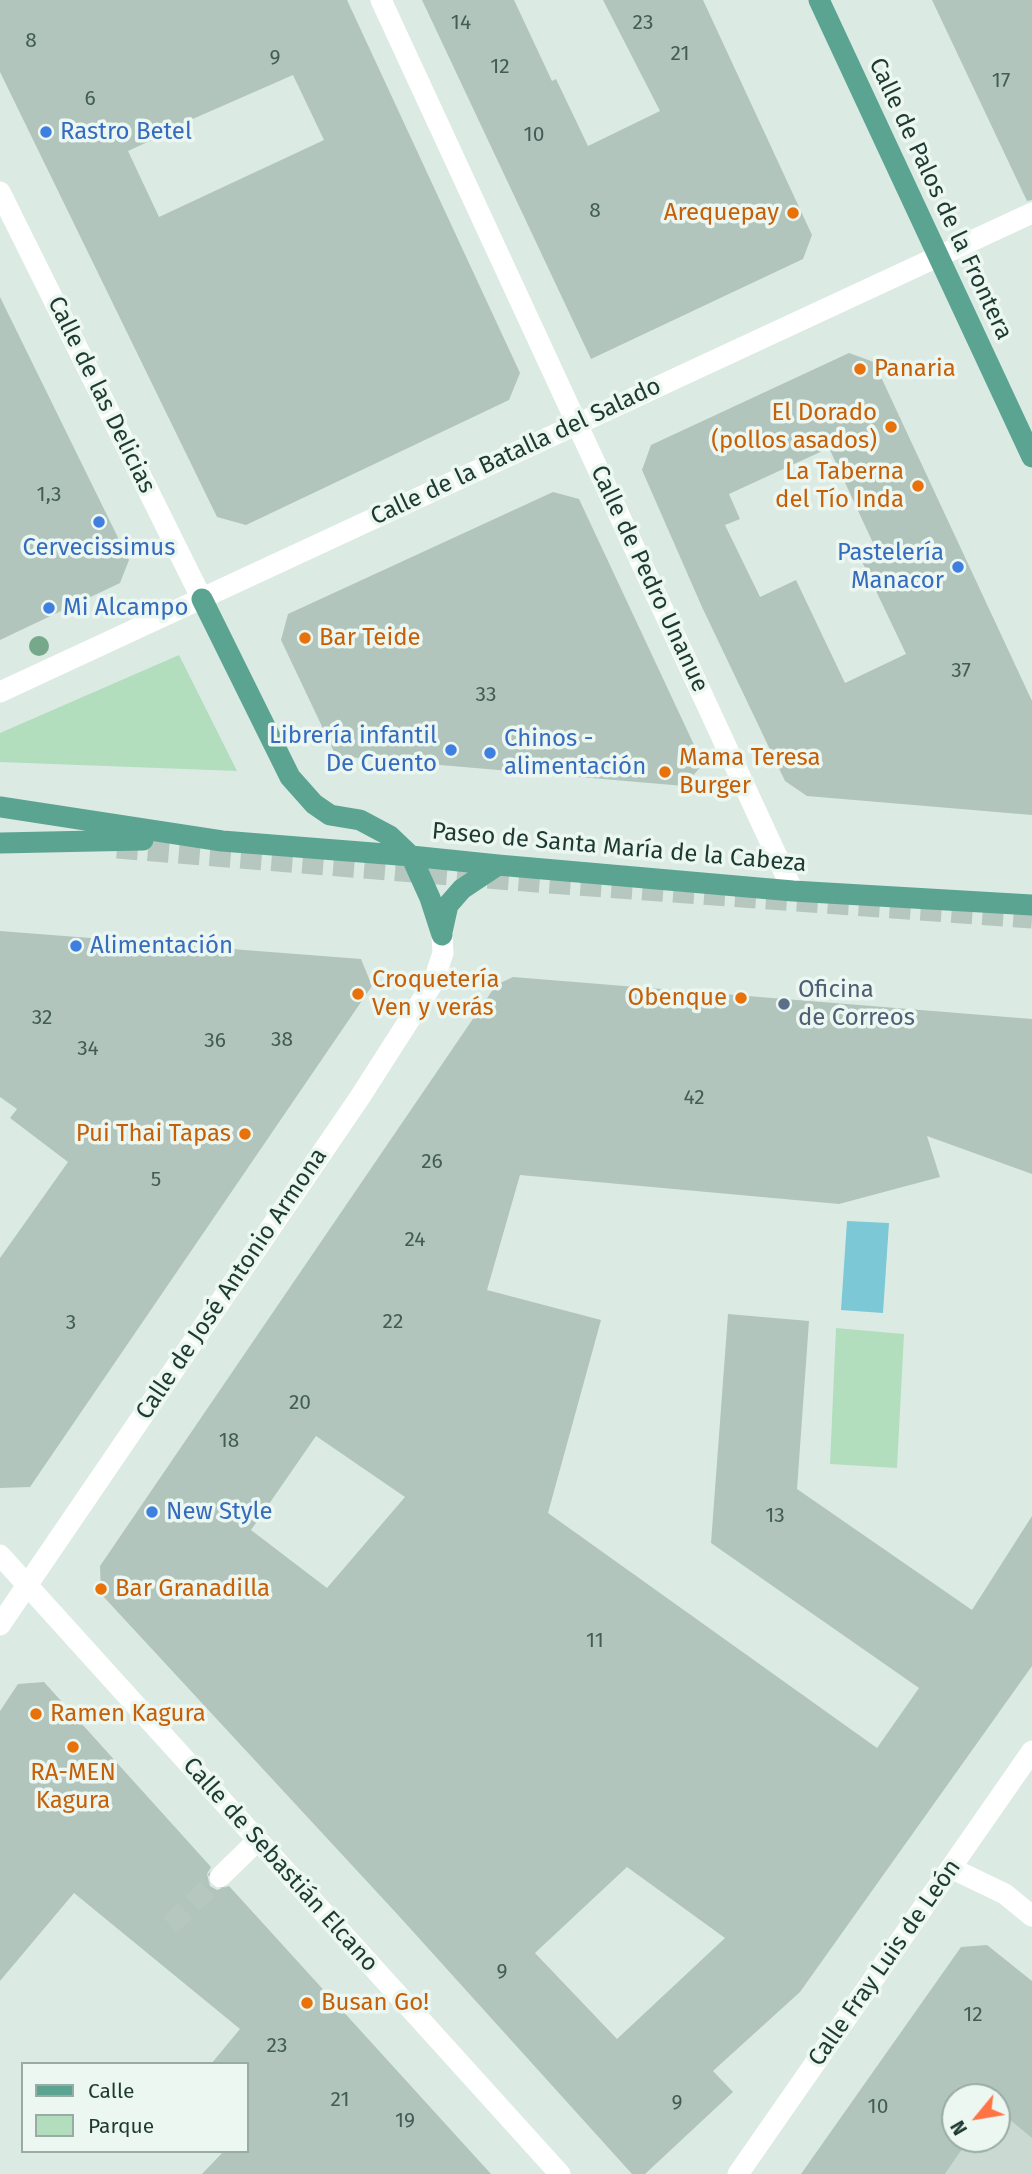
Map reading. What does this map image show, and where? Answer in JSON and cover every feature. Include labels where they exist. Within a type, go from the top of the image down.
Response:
[{"type":"main road","name":"Calle de Palos de la Frontera","points":[[819,0],[1032,457]]},
{"type":"main road","points":[[202,599],[290,777],[314,804],[330,814],[360,820],[390,836],[411,856],[430,898],[442,934]]},
{"type":"main road","name":"Paseo de Santa María de la Cabeza","points":[[0,807],[202,839],[793,891],[1032,905]]},
{"type":"main road","name":"Paseo de Santa María de la Cabeza","points":[[0,843],[202,839]]},
{"type":"main road","points":[[442,934],[448,905],[462,889],[498,866]]},
{"type":"street","name":"Calle de Pedro Unanue","points":[[381,0],[793,891]]},
{"type":"street","name":"Calle de las Delicias","points":[[0,192],[202,599]]},
{"type":"street","name":"Calle de la Batalla del Salado","points":[[0,692],[1032,213]]},
{"type":"street","name":"Calle de José Antonio Armona","points":[[0,1625],[360,1097],[433,983],[443,953],[442,934]]},
{"type":"street","name":"Calle de Sebastián Elcano","points":[[0,1555],[559,2174]]},
{"type":"street","name":"Calle Fray Luis de León","points":[[738,2174],[1032,1751]]},
{"type":"street","points":[[220,1877],[258,1840]]},
{"type":"street","points":[[951,1868],[1005,1894],[1032,1916]]},
{"type":"shaded area","points":[[1032,2050],[1032,2174],[945,2174],[959,2153],[1011,2153],[1009,2083]]},
{"type":"green space","points":[[179,655],[237,771],[0,762],[0,733]]},
{"type":"green space","points":[[836,1328],[904,1334],[897,1468],[830,1464]]},
{"type":"water","points":[[847,1221],[889,1223],[883,1313],[841,1310]]},
{"type":"building","points":[[0,0],[347,0],[520,373],[509,400],[246,525],[217,517],[0,72]],"holes":[[[293,75],[324,140],[159,217],[128,151],[180,127],[179,125]]]},
{"type":"building","points":[[422,0],[514,0],[552,81],[556,79],[588,146],[660,111],[603,0],[703,0],[812,235],[803,259],[591,359]]},
{"type":"building","points":[[932,0],[1032,0],[1032,200],[1027,201]]},
{"type":"building","points":[[0,297],[129,560],[120,583],[0,640]]},
{"type":"building","points":[[849,353],[874,362],[1032,701],[1032,815],[807,796],[785,781],[702,607],[642,470],[651,445]],"holes":[[[829,448],[873,543],[857,551],[906,654],[845,683],[796,580],[760,597],[725,525],[740,519],[729,494]]]},
{"type":"building","points":[[553,492],[579,499],[703,764],[684,786],[336,756],[281,640],[288,614]]},
{"type":"building","points":[[0,931],[361,959],[372,986],[30,1487],[0,1488],[0,1258],[68,1162],[10,1118],[17,1109],[0,1097]]},
{"type":"building","points":[[513,977],[1032,1019],[1032,1174],[927,1136],[940,1177],[839,1204],[520,1175],[487,1290],[601,1320],[548,1513],[877,1748],[919,1688],[711,1543],[728,1314],[809,1321],[797,1489],[972,1610],[1032,1516],[1032,1666],[800,1992],[713,2071],[733,2092],[645,2174],[632,2174],[398,1915],[101,1594],[100,1566],[496,985]],"holes":[[[316,1436],[405,1497],[327,1588],[251,1530]],[[627,1867],[725,1938],[617,2039],[535,1953]]]},
{"type":"building","points":[[44,1682],[211,1867],[207,1874],[210,1886],[217,1890],[229,1886],[491,2174],[202,2174],[222,2153],[248,2153],[248,2062],[213,2062],[240,2029],[74,1893],[0,1981],[0,1711],[18,1684]]},
{"type":"building","points":[[987,1945],[1032,1981],[1032,2138],[1011,2121],[1011,2083],[941,2083],[941,2153],[959,2153],[945,2174],[801,2174],[961,1947]]},
{"type":"tunnel","points":[[117,848],[1032,918]]},
{"type":"tunnel","points":[[170,1925],[220,1877]]},
{"type":"place","name":"Rastro Betel","points":[[46,132]]},
{"type":"place","name":"Arequepay","points":[[793,213]]},
{"type":"place","name":"Panaria","points":[[860,369]]},
{"type":"place","name":"El Dorado (pollos asados)","points":[[891,427]]},
{"type":"place","name":"La Taberna del Tío Inda","points":[[918,486]]},
{"type":"place","name":"Cervecissimus","points":[[99,522]]},
{"type":"place","name":"Pastelería Manacor","points":[[958,567]]},
{"type":"place","name":"Mi Alcampo","points":[[49,608]]},
{"type":"place","name":"Bar Teide","points":[[305,638]]},
{"type":"place","name":"Librería infantil De Cuento","points":[[451,750]]},
{"type":"place","name":"Chinos - alimentación","points":[[490,753]]},
{"type":"place","name":"Mama Teresa Burger","points":[[665,772]]},
{"type":"place","name":"Alimentación","points":[[76,946]]},
{"type":"place","name":"Croquetería Ven y verás","points":[[358,994]]},
{"type":"place","name":"Obenque","points":[[741,998]]},
{"type":"place","name":"Oficina de Correos","points":[[784,1004]]},
{"type":"place","name":"Pui Thai Tapas","points":[[245,1134]]},
{"type":"place","name":"New Style","points":[[152,1512]]},
{"type":"place","name":"Bar Granadilla","points":[[101,1589]]},
{"type":"place","name":"Ramen Kagura","points":[[36,1714]]},
{"type":"place","name":"RA-MEN Kagura","points":[[73,1747]]},
{"type":"place","name":"Busan Go!","points":[[307,2003]]}]
